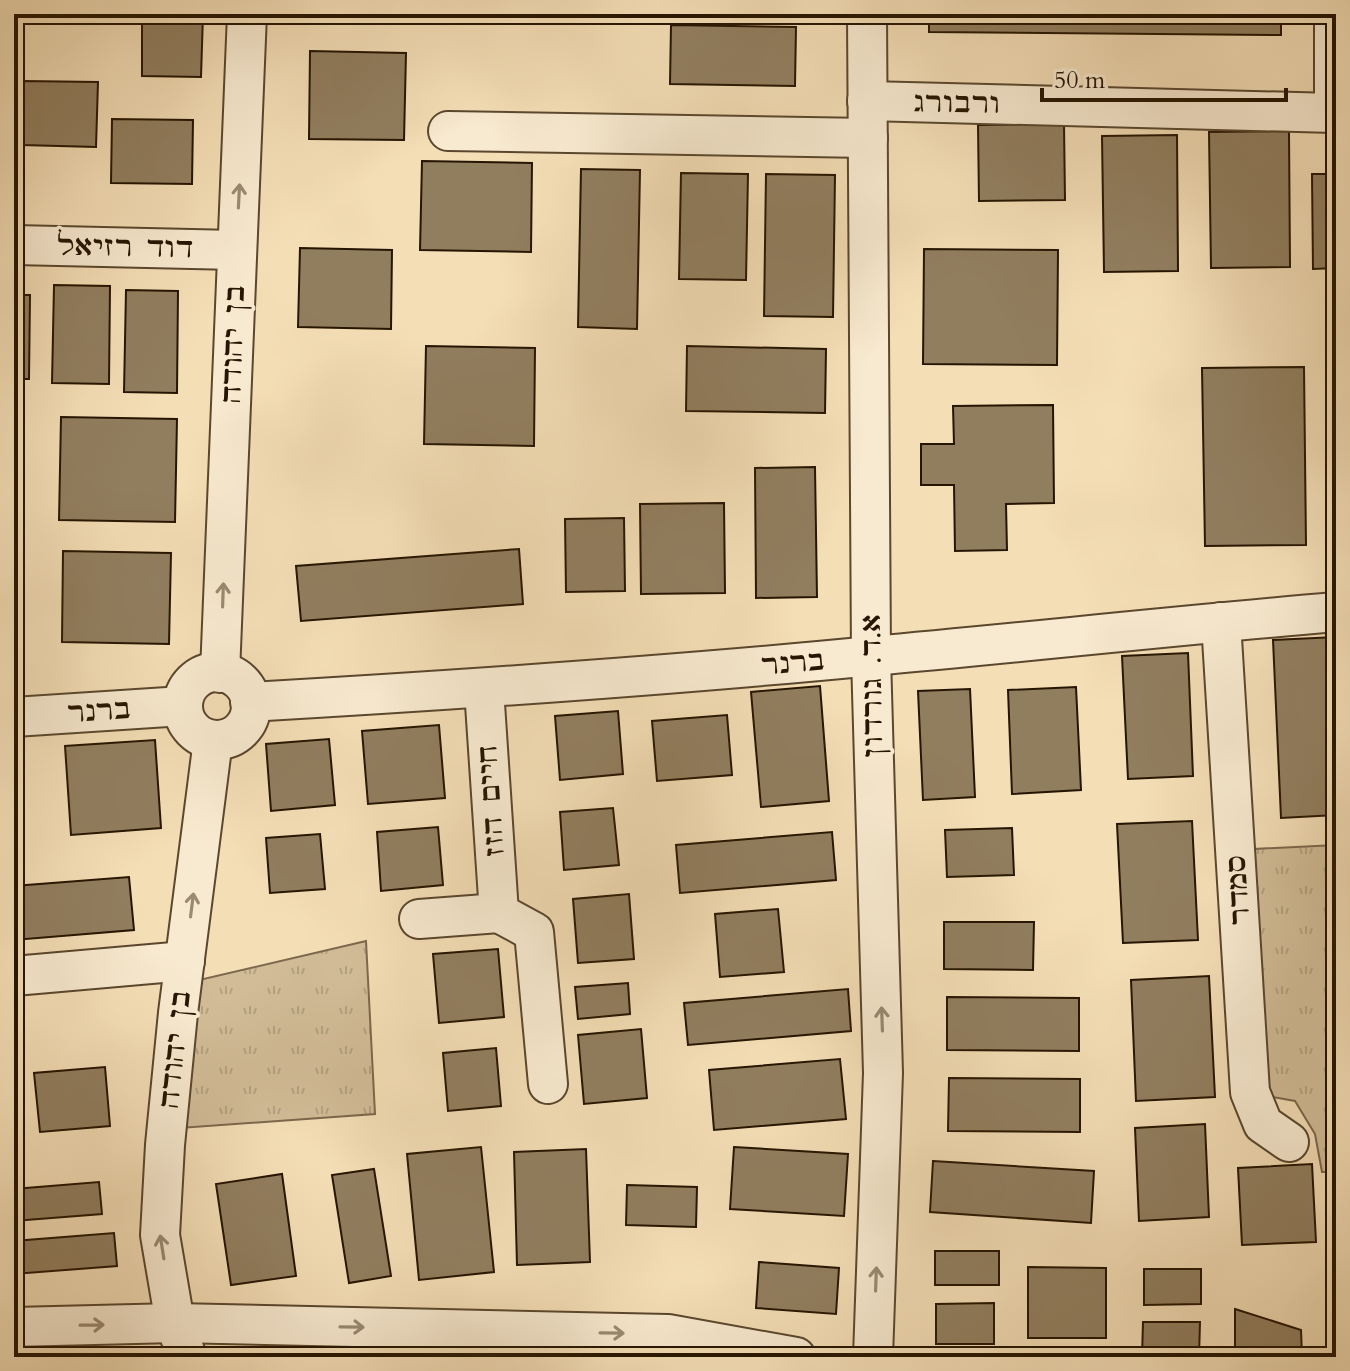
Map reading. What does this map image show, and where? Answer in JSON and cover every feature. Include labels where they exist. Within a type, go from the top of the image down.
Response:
[{"type":"street","name":"בן יהודה","points":[[220,673],[247,14]]},
{"type":"street","name":"א.ד. גורדון","points":[[867,14],[871,657],[883,1073],[873,1357]]},
{"type":"street","points":[[1334,14],[1334,113]]},
{"type":"street","name":"ורבורג","points":[[448,131],[868,119],[1334,113]]},
{"type":"street","name":"דוד רזיאל","points":[[14,245],[236,250]]},
{"type":"street","name":"ברנר","points":[[250,702],[484,689],[871,657],[1336,612]]},
{"type":"street","name":"סמדר","points":[[1221,622],[1250,1092],[1263,1124],[1289,1142]]},
{"type":"street","points":[[220,673],[236,678],[244,686],[250,702],[249,718],[243,728],[235,735],[213,740],[193,731],[186,721],[183,706],[183,699],[195,681],[204,675],[220,673]]},
{"type":"street","name":"חיים הזז","points":[[484,689],[499,913]]},
{"type":"street","name":"ברנר","points":[[14,717],[183,706]]},
{"type":"street","name":"בן יהודה","points":[[181,1340],[160,1235],[178,1013],[213,740]]},
{"type":"street","points":[[419,919],[499,913],[534,932],[548,1084]]},
{"type":"street","points":[[14,976],[185,961]]},
{"type":"street","points":[[14,1327],[181,1340],[668,1334],[796,1357]]},
{"type":"green space","points":[[1336,845],[1336,1172],[1322,1172],[1315,1134],[1295,1101],[1267,1096],[1254,849]]},
{"type":"green space","points":[[366,941],[375,1114],[180,1128],[199,980]]},
{"type":"building","points":[[89,14],[203,14],[201,77],[142,76],[142,18],[89,18]]},
{"type":"building","points":[[929,14],[1281,14],[1281,35],[929,32]]},
{"type":"building","points":[[671,25],[796,27],[795,86],[670,84]]},
{"type":"building","points":[[310,51],[406,53],[404,140],[309,139]]},
{"type":"building","points":[[23,81],[98,82],[96,147],[22,145]]},
{"type":"building","points":[[112,119],[193,120],[192,184],[111,183]]},
{"type":"building","points":[[1064,124],[1065,200],[979,201],[978,125]]},
{"type":"building","points":[[1289,131],[1290,267],[1211,268],[1209,132]]},
{"type":"building","points":[[1177,135],[1178,271],[1104,272],[1102,136]]},
{"type":"building","points":[[422,161],[532,163],[531,252],[420,250]]},
{"type":"building","points":[[581,169],[640,170],[637,329],[578,327]]},
{"type":"building","points":[[681,173],[748,174],[746,280],[679,279]]},
{"type":"building","points":[[766,174],[835,175],[833,317],[764,316]]},
{"type":"building","points":[[1312,174],[1336,174],[1336,268],[1313,269]]},
{"type":"building","points":[[300,248],[392,250],[391,329],[298,327]]},
{"type":"building","points":[[924,249],[1058,250],[1057,365],[923,364]]},
{"type":"building","points":[[54,285],[110,286],[109,384],[52,383]]},
{"type":"building","points":[[126,290],[178,291],[177,393],[124,392]]},
{"type":"building","points":[[14,295],[30,295],[29,379],[14,379]]},
{"type":"building","points":[[426,346],[535,348],[534,446],[424,444]]},
{"type":"building","points":[[687,346],[826,349],[825,413],[686,411]]},
{"type":"building","points":[[1304,367],[1306,545],[1205,546],[1202,368]]},
{"type":"building","points":[[1053,405],[1054,503],[1006,504],[1007,550],[955,551],[954,485],[921,485],[921,444],[954,444],[953,406]]},
{"type":"building","points":[[61,417],[177,419],[175,522],[59,520]]},
{"type":"building","points":[[815,467],[817,597],[756,598],[755,468]]},
{"type":"building","points":[[724,503],[725,593],[641,594],[640,504]]},
{"type":"building","points":[[624,518],[625,591],[566,592],[565,519]]},
{"type":"building","points":[[519,549],[523,604],[301,621],[296,566]]},
{"type":"building","points":[[63,551],[171,553],[169,644],[62,642]]},
{"type":"building","points":[[1336,637],[1336,815],[1281,818],[1273,640]]},
{"type":"building","points":[[1188,653],[1193,776],[1128,779],[1122,656]]},
{"type":"building","points":[[820,686],[829,801],[761,807],[751,692]]},
{"type":"building","points":[[1076,687],[1081,790],[1012,794],[1008,690]]},
{"type":"building","points":[[970,689],[975,797],[923,800],[918,691]]},
{"type":"building","points":[[618,711],[623,774],[560,780],[555,716]]},
{"type":"building","points":[[727,715],[732,775],[657,781],[652,721]]},
{"type":"building","points":[[439,725],[445,798],[368,804],[362,731]]},
{"type":"building","points":[[329,739],[335,805],[271,811],[266,744]]},
{"type":"building","points":[[155,740],[161,828],[71,835],[65,746]]},
{"type":"building","points":[[613,808],[619,865],[564,870],[560,812]]},
{"type":"building","points":[[1192,821],[1198,940],[1123,943],[1117,824]]},
{"type":"building","points":[[438,827],[443,885],[381,891],[377,832]]},
{"type":"building","points":[[1012,828],[1014,875],[947,877],[945,830]]},
{"type":"building","points":[[832,832],[836,880],[680,893],[676,845]]},
{"type":"building","points":[[320,834],[325,889],[270,893],[266,838]]},
{"type":"building","points":[[129,877],[134,930],[14,940],[14,886]]},
{"type":"building","points":[[629,894],[634,959],[578,963],[573,899]]},
{"type":"building","points":[[778,909],[784,972],[720,977],[715,914]]},
{"type":"building","points":[[944,922],[1034,922],[1033,970],[944,969]]},
{"type":"building","points":[[498,949],[504,1017],[439,1023],[433,954]]},
{"type":"building","points":[[1209,976],[1215,1097],[1136,1101],[1131,980]]},
{"type":"building","points":[[628,983],[630,1014],[578,1019],[575,987]]},
{"type":"building","points":[[848,989],[851,1031],[688,1045],[684,1003]]},
{"type":"building","points":[[947,997],[1079,998],[1079,1051],[947,1050]]},
{"type":"building","points":[[641,1029],[647,1098],[584,1104],[578,1035]]},
{"type":"building","points":[[496,1048],[501,1106],[448,1111],[443,1053]]},
{"type":"building","points":[[840,1059],[846,1119],[714,1130],[709,1070]]},
{"type":"building","points":[[105,1067],[110,1126],[40,1132],[34,1073]]},
{"type":"building","points":[[949,1078],[1080,1079],[1080,1132],[948,1131]]},
{"type":"building","points":[[1205,1124],[1209,1217],[1139,1221],[1135,1128]]},
{"type":"building","points":[[481,1147],[494,1272],[419,1280],[407,1154]]},
{"type":"building","points":[[734,1147],[848,1154],[844,1216],[730,1209]]},
{"type":"building","points":[[586,1149],[590,1262],[517,1265],[514,1152]]},
{"type":"building","points":[[933,1161],[1094,1171],[1091,1223],[930,1212]]},
{"type":"building","points":[[1312,1164],[1316,1242],[1242,1245],[1238,1168]]},
{"type":"building","points":[[374,1169],[391,1276],[349,1283],[332,1175]]},
{"type":"building","points":[[282,1174],[296,1276],[231,1285],[216,1184]]},
{"type":"building","points":[[99,1182],[102,1214],[14,1221],[14,1189]]},
{"type":"building","points":[[627,1185],[697,1187],[696,1227],[626,1225]]},
{"type":"building","points":[[114,1233],[117,1266],[14,1274],[14,1241]]},
{"type":"building","points":[[935,1251],[999,1251],[999,1285],[935,1285]]},
{"type":"building","points":[[759,1262],[839,1268],[836,1314],[756,1308]]},
{"type":"building","points":[[1028,1267],[1106,1268],[1106,1338],[1028,1338]]},
{"type":"building","points":[[1144,1269],[1201,1269],[1201,1304],[1144,1305]]},
{"type":"building","points":[[994,1303],[994,1344],[936,1344],[936,1304]]},
{"type":"building","points":[[1235,1309],[1301,1330],[1302,1357],[1235,1357]]},
{"type":"building","points":[[1143,1322],[1200,1322],[1199,1357],[1142,1357]]}]
